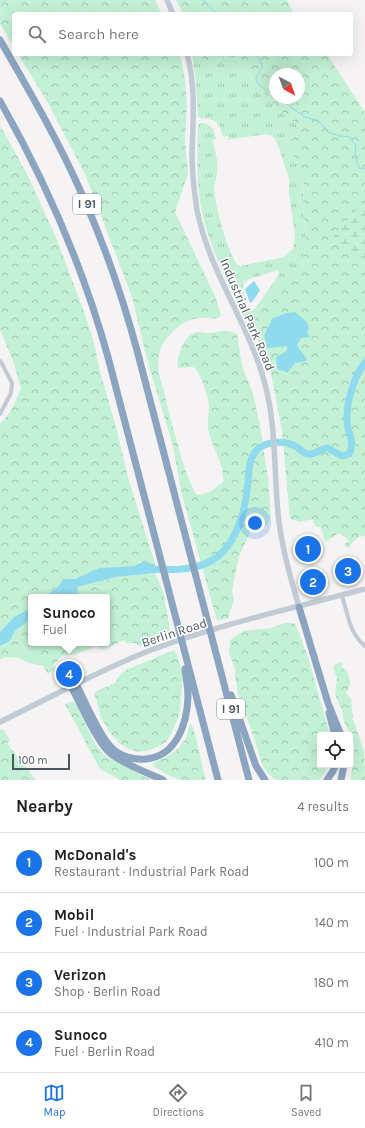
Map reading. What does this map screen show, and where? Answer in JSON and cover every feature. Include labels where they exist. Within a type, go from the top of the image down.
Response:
[{"type":"highway","name":"I 91","points":[[0,40],[38,106],[68,163],[89,210],[108,259],[134,339],[249,780]]},
{"type":"highway","name":"I 91","points":[[0,101],[19,134],[48,192],[67,235],[103,339],[218,780]]},
{"type":"highway","points":[[299,607],[328,703],[340,732]]},
{"type":"highway","points":[[74,685],[104,737],[114,750],[130,758],[142,759],[154,757],[165,752],[172,746],[180,735],[183,726],[188,696],[184,649]]},
{"type":"highway","points":[[220,668],[256,766],[265,780]]},
{"type":"highway","points":[[74,685],[98,738],[108,751],[118,758],[163,780]]},
{"type":"highway","points":[[328,703],[329,715],[334,732]]},
{"type":"highway","points":[[327,780],[334,768]]},
{"type":"highway","points":[[341,780],[343,768]]},
{"type":"street","points":[[167,0],[172,12]]},
{"type":"street","name":"Industrial Park Road","points":[[187,56],[193,93],[193,183],[199,218],[214,265],[261,368],[268,397],[281,538],[299,607]]},
{"type":"street","points":[[0,361],[12,383],[11,393],[0,414]]},
{"type":"street","points":[[0,407],[5,405]]},
{"type":"street","name":"Berlin Road","points":[[0,722],[124,661],[168,644],[228,626],[365,589]]},
{"type":"street","points":[[342,596],[352,630],[358,640],[365,646]]},
{"type":"green space","points":[[0,0],[155,0],[161,12],[12,12],[12,44],[0,24]]},
{"type":"green space","points":[[176,0],[287,0],[293,12],[182,12]]},
{"type":"green space","points":[[19,56],[180,56],[185,78],[187,102],[185,141],[188,174],[175,212],[216,298],[221,316],[214,319],[201,318],[189,320],[176,329],[162,345],[158,362],[159,376],[183,464],[189,478],[198,495],[210,492],[223,482],[223,475],[208,429],[208,398],[196,369],[193,367],[178,368],[178,359],[185,341],[192,333],[230,331],[237,334],[242,366],[253,394],[260,425],[268,479],[271,517],[267,524],[251,531],[239,556],[232,590],[234,600],[228,618],[217,621],[181,491],[173,446],[148,363],[132,297],[85,174],[48,103]]},
{"type":"green space","points":[[192,56],[202,56],[206,65],[214,65],[225,56],[235,56],[269,99],[269,104],[273,104],[279,111],[302,128],[289,143],[304,181],[303,204],[306,240],[303,261],[284,279],[250,319],[248,314],[249,319],[245,320],[220,267],[202,212],[198,180],[198,126],[200,123],[209,125],[215,135],[216,139],[212,140],[217,165],[217,175],[214,186],[215,196],[226,239],[237,265],[241,266],[284,257],[293,249],[295,236],[289,193],[289,179],[279,148],[275,139],[271,135],[266,134],[228,140],[228,136],[223,137],[217,123],[209,119],[198,117]],"holes":[[[278,270],[279,275],[254,310],[246,310],[243,284],[249,279]]]},
{"type":"green space","points":[[202,56],[225,56],[214,65],[206,65]]},
{"type":"green space","points":[[235,56],[328,56],[365,113],[365,536],[356,539],[349,548],[344,545],[349,540],[339,533],[325,542],[321,527],[316,527],[312,519],[300,522],[290,519],[282,431],[271,374],[250,319],[284,279],[303,261],[306,240],[303,204],[304,181],[289,143],[302,128],[279,111],[273,104],[305,104],[305,68],[269,68],[269,99]]},
{"type":"green space","points":[[0,125],[29,178],[57,240],[84,312],[94,343],[100,372],[115,423],[128,477],[155,564],[143,562],[134,566],[99,568],[75,579],[64,579],[59,586],[49,594],[28,594],[28,609],[17,615],[0,632],[0,424],[11,411],[21,389],[14,363],[0,330]]},
{"type":"green space","points":[[358,208],[365,210],[365,260],[331,240]]},
{"type":"green space","points":[[155,573],[163,591],[171,636],[147,645],[139,646],[136,643],[126,643],[125,640],[107,648],[100,649],[98,646],[110,646],[110,594],[75,594],[78,593],[77,587],[116,577]]},
{"type":"green space","points":[[28,621],[28,643],[19,658],[5,657],[0,660],[0,646],[10,641],[15,631]]},
{"type":"green space","points":[[285,623],[294,623],[308,657],[329,732],[317,732],[317,768],[327,768],[323,776],[319,780],[275,780],[267,772],[263,766],[238,694],[235,669],[229,652],[230,640],[243,631],[271,628]]},
{"type":"green space","points":[[28,644],[28,646],[34,646],[37,652],[38,665],[29,663],[19,658]]},
{"type":"green space","points":[[33,646],[96,646],[77,654],[62,656],[53,665],[55,670],[48,674],[43,666],[38,665]]},
{"type":"green space","points":[[174,650],[183,674],[180,709],[172,732],[167,741],[150,750],[139,752],[129,749],[120,744],[110,733],[101,718],[94,695],[95,692],[115,683],[121,673],[126,670]]},
{"type":"green space","points":[[340,662],[343,664],[341,667],[348,672],[351,683],[346,693],[351,699],[353,720],[364,751],[365,780],[350,780],[354,760],[353,732],[349,732],[344,722],[342,711],[335,694],[337,678],[333,668],[334,665]]},
{"type":"green space","points":[[75,702],[95,744],[105,756],[151,780],[120,780],[100,769],[65,704]]},
{"type":"green space","points":[[191,724],[195,733],[206,780],[180,780],[166,774],[152,765],[156,761],[178,749],[187,736]]},
{"type":"green space","points":[[3,729],[10,740],[7,743],[36,780],[0,780],[0,730]]},
{"type":"water","points":[[254,281],[260,290],[250,303],[245,289]]},
{"type":"water","points":[[295,312],[307,322],[309,327],[307,333],[311,337],[301,338],[297,345],[307,359],[306,361],[295,363],[287,373],[277,368],[276,357],[287,351],[287,346],[268,348],[264,336],[272,319],[286,313]]},
{"type":"water","points":[[143,562],[155,564],[155,573],[116,577],[77,587],[78,593],[75,594],[49,594],[59,586],[63,579],[75,579],[99,568],[134,566]]},
{"type":"water","points":[[28,610],[28,621],[15,631],[10,641],[0,646],[0,632],[14,617]]},
{"type":"waterway","points":[[203,0],[215,12]]},
{"type":"waterway","points":[[257,56],[263,66],[257,75],[256,81],[260,86],[269,92]]},
{"type":"waterway","points":[[287,104],[305,117],[319,121],[329,133],[350,137],[356,145],[355,156],[359,168],[365,169]]},
{"type":"waterway","points":[[147,569],[162,570],[200,566],[217,557],[225,549],[238,528],[242,517],[247,493],[251,459],[259,448],[268,444],[283,442],[297,447],[307,454],[312,454],[327,448],[342,456],[349,454],[352,446],[347,425],[349,398],[357,375],[365,362]]},
{"type":"place","name":"McDonald's","points":[[308,549]]},
{"type":"place","name":"Verizon","points":[[348,571]]},
{"type":"place","name":"Mobil","points":[[313,582]]},
{"type":"place","name":"Sunoco","points":[[69,674]]}]
